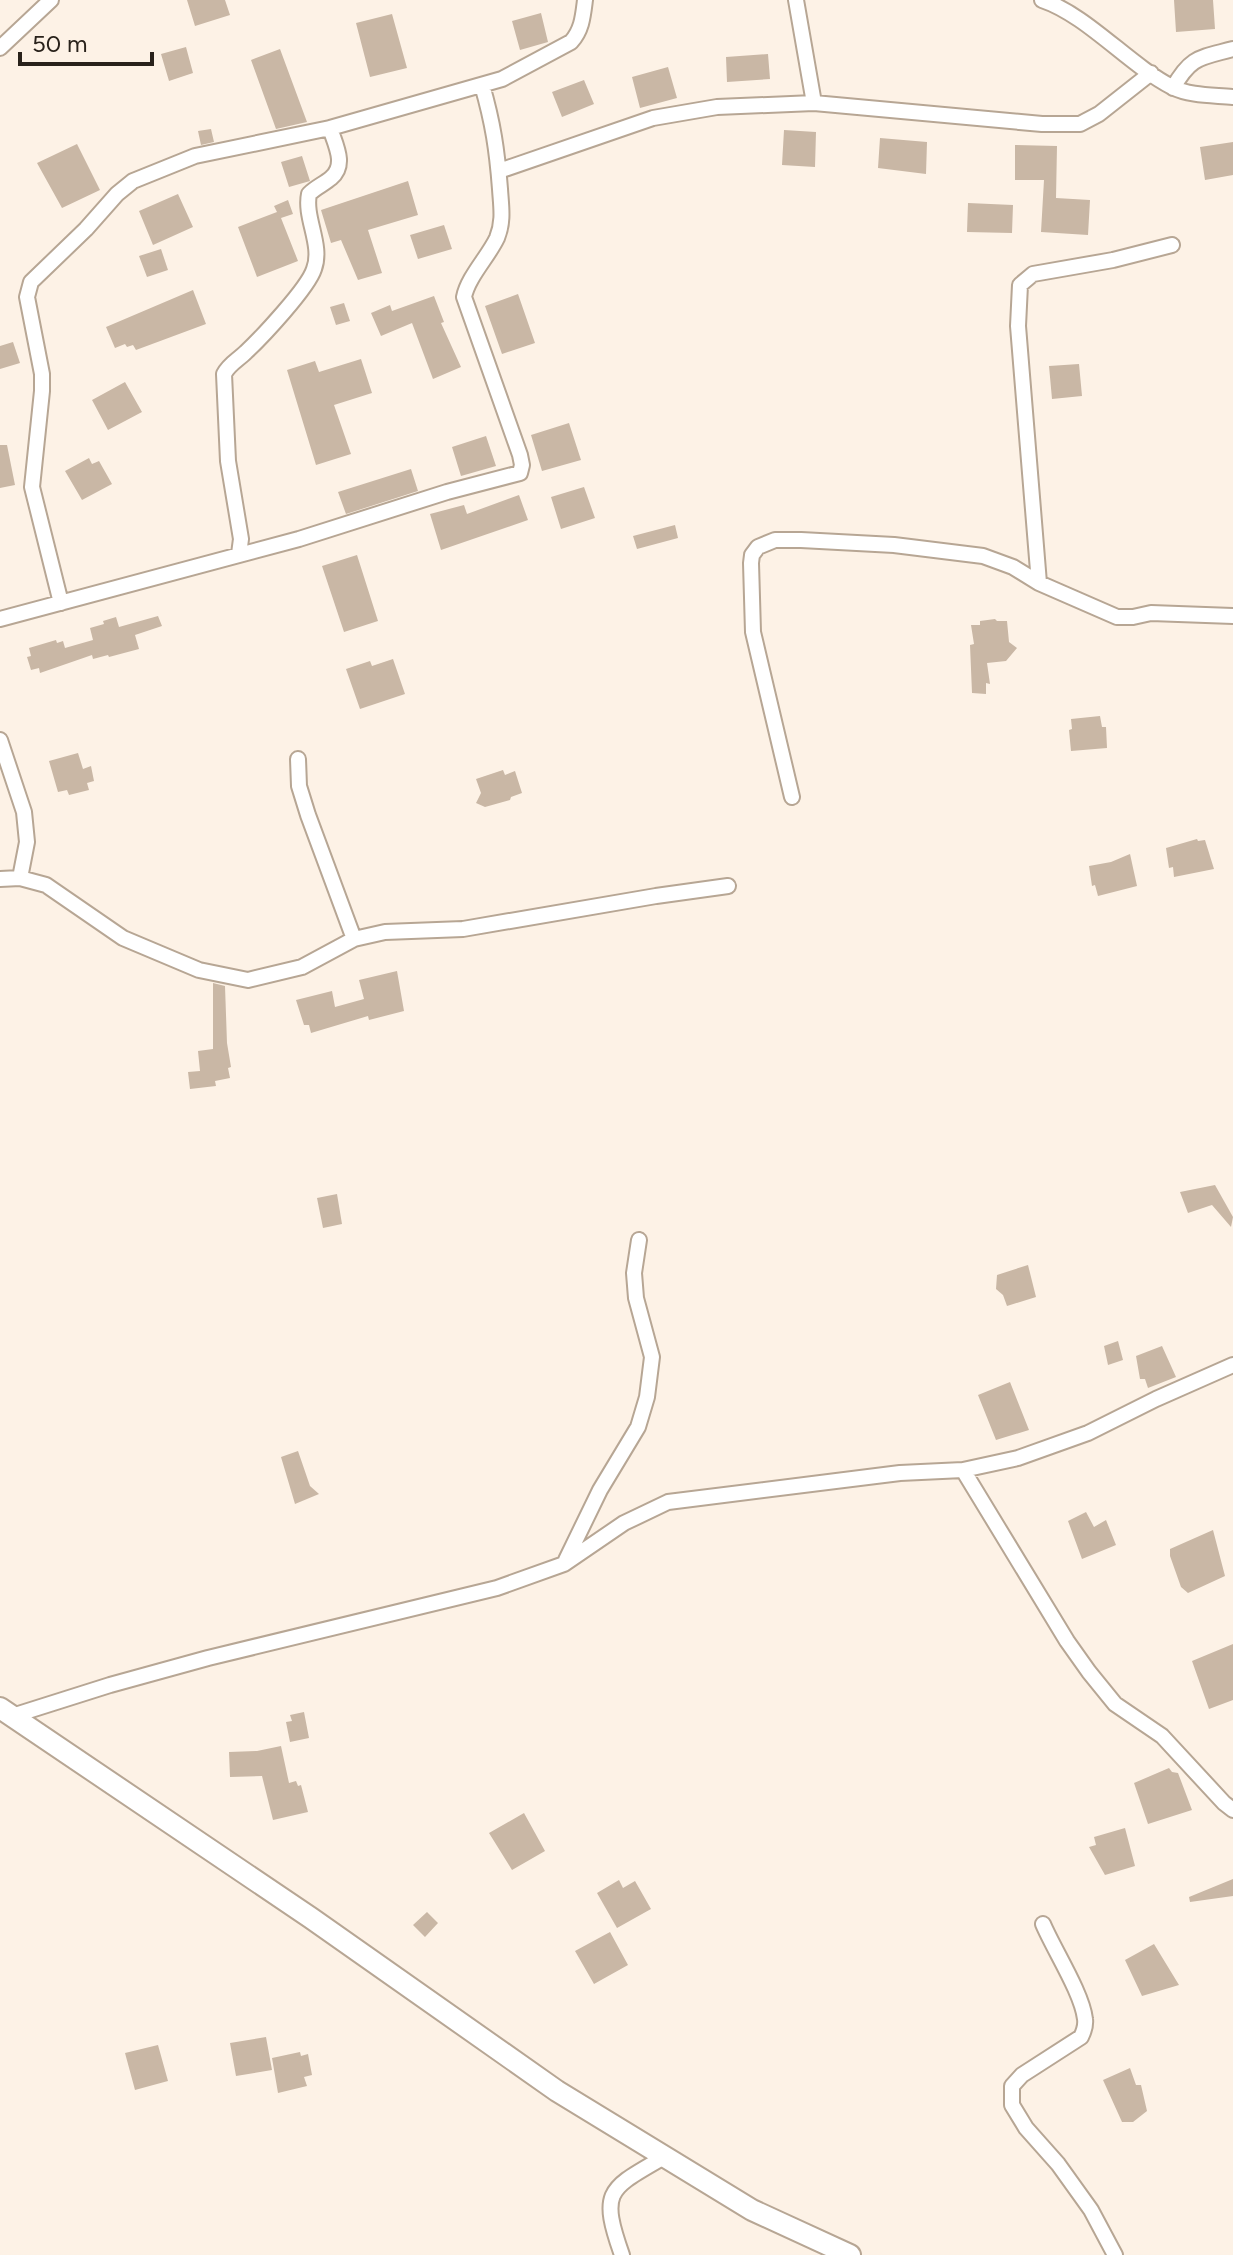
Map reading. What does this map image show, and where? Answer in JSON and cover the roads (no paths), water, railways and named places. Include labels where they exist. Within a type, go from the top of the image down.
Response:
[{"type":"street","points":[[0,48],[51,0]]},
{"type":"street","points":[[61,603],[32,487],[42,374],[27,297],[31,282],[133,181],[195,156],[330,128],[502,79],[571,42],[582,24],[585,0]]},
{"type":"street","points":[[796,0],[814,103]]},
{"type":"street","points":[[1042,0],[1100,35],[1173,88],[1233,97]]},
{"type":"street","points":[[1173,88],[1186,66],[1202,57],[1233,49]]},
{"type":"street","points":[[499,171],[653,118],[717,107],[814,103],[1042,124],[1080,124],[1099,114],[1151,73]]},
{"type":"street","points":[[0,619],[299,539],[447,492],[520,473],[520,455],[464,297],[466,287],[476,276],[498,236],[503,217],[494,127],[482,85]]},
{"type":"street","points":[[239,554],[241,539],[228,461],[224,374],[273,325],[314,270],[315,242],[307,203],[309,194],[333,177],[339,167],[337,147],[330,128]]},
{"type":"street","points":[[1039,583],[1018,326],[1020,285],[1033,274],[1113,260],[1172,245]]},
{"type":"street","points":[[792,797],[753,632],[752,555],[758,547],[775,540],[830,541],[983,556],[1013,567],[1039,583],[1117,617],[1151,613],[1233,616]]},
{"type":"street","points":[[0,740],[24,812],[27,842],[20,878]]},
{"type":"street","points":[[298,759],[299,786],[308,815],[354,939]]},
{"type":"street","points":[[0,879],[20,878],[46,885],[123,938],[199,970],[248,980],[302,967],[354,939],[385,932],[463,929],[728,886]]},
{"type":"street","points":[[564,1564],[600,1490],[638,1427],[647,1397],[652,1357],[636,1298],[634,1273],[639,1240]]},
{"type":"street","points":[[6,1712],[208,1658],[497,1588],[564,1564],[624,1523],[668,1502],[900,1473],[963,1470],[1018,1458],[1088,1433],[1233,1365]]},
{"type":"street","points":[[963,1470],[1067,1641],[1098,1683],[1115,1704],[1162,1736],[1233,1810]]},
{"type":"street","points":[[6,1712],[311,1918],[557,2091],[752,2210],[850,2255]]},
{"type":"street","points":[[1043,1924],[1077,1995],[1085,2017],[1085,2029],[1081,2037],[1022,2075],[1012,2086],[1012,2105],[1026,2128],[1058,2164],[1091,2210],[1115,2255]]},
{"type":"street","points":[[622,2255],[609,2218],[610,2202],[622,2182],[664,2157]]}]
